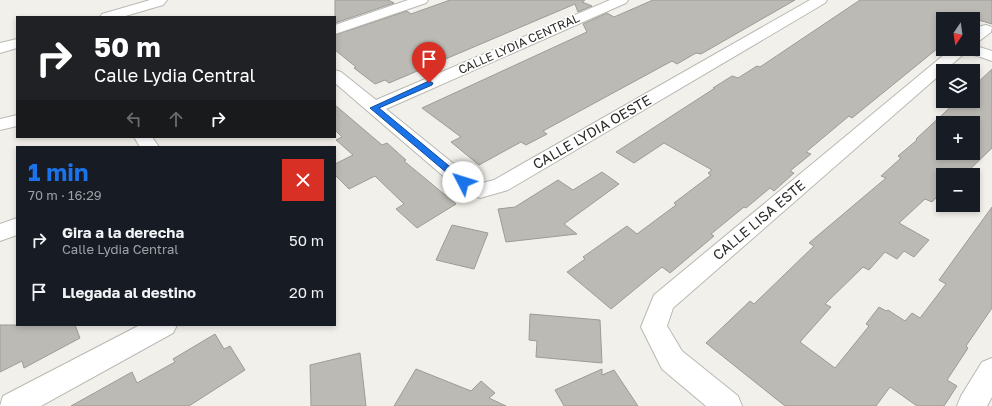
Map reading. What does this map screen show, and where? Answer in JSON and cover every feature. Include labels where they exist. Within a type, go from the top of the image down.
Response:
[{"type":"street","points":[[110,16],[158,2],[160,0]]},
{"type":"street","points":[[336,30],[421,0]]},
{"type":"street","name":"CALLE LYDIA CENTRAL","points":[[373,108],[622,0]]},
{"type":"street","name":"CALLE LYDIA OESTE","points":[[336,76],[463,182],[480,191],[501,185],[820,0]]},
{"type":"street","points":[[980,34],[986,29]]},
{"type":"street","points":[[0,48],[16,43]]},
{"type":"street","points":[[980,52],[992,56]]},
{"type":"street","name":"CALLE LISA ESTE","points":[[728,406],[672,360],[654,327],[663,302],[952,56]]},
{"type":"street","points":[[0,125],[16,120]]},
{"type":"street","points":[[0,233],[16,226]]},
{"type":"street","points":[[13,406],[162,326]]},
{"type":"street","points":[[971,406],[992,372]]},
{"type":"building","points":[[335,0],[388,0],[394,3],[336,23]]},
{"type":"building","points":[[450,0],[585,0],[582,2],[592,6],[578,12],[575,4],[389,83],[385,80],[375,84],[354,68],[356,67],[336,51],[336,35],[407,11],[411,14]]},
{"type":"building","points":[[653,0],[795,0],[701,54],[696,53],[677,64],[672,61],[543,131],[547,134],[526,145],[521,142],[479,165],[451,142],[461,137],[422,108],[587,32],[583,24],[607,13],[614,17]]},
{"type":"building","points":[[860,0],[992,0],[992,24],[980,20],[980,12],[936,12],[936,50],[852,118],[849,116],[806,152],[811,154],[790,171],[794,173],[774,191],[770,188],[746,208],[744,207],[711,234],[714,236],[670,273],[662,267],[611,309],[567,272],[585,259],[583,257],[627,226],[637,234],[676,205],[674,203],[711,175],[708,173],[712,170],[664,143],[634,163],[616,152],[732,76],[738,78],[757,66],[760,67]]},
{"type":"building","points":[[992,69],[992,148],[980,160],[980,116],[941,116],[949,108],[980,108],[980,80]]},
{"type":"building","points":[[336,106],[382,145],[387,143],[406,160],[404,161],[456,204],[417,228],[396,209],[404,204],[375,176],[349,189],[336,176],[336,164],[353,155],[336,140],[342,137],[336,131]]},
{"type":"building","points":[[936,120],[936,160],[980,160],[971,168],[936,168],[936,198],[932,202],[925,199],[899,223],[929,240],[914,257],[904,251],[897,259],[885,252],[869,270],[863,267],[825,304],[831,307],[800,342],[835,368],[869,326],[866,324],[879,307],[886,311],[888,310],[905,321],[912,313],[920,318],[946,284],[939,280],[992,207],[992,308],[966,346],[968,348],[947,380],[957,386],[944,406],[917,406],[890,387],[876,406],[785,406],[706,343],[750,301],[754,304],[814,246],[809,243],[886,178],[881,176],[901,158],[898,156],[917,140],[916,139]]},
{"type":"building","points":[[602,172],[619,184],[564,224],[577,234],[506,242],[498,209],[515,207],[558,180],[573,190]]},
{"type":"building","points":[[452,225],[488,233],[474,269],[436,260]]},
{"type":"building","points":[[530,314],[600,320],[602,363],[536,357],[537,341],[529,340]]},
{"type":"building","points":[[0,325],[75,326],[80,338],[24,368],[22,361],[0,372]]},
{"type":"building","points":[[215,334],[224,349],[230,346],[245,370],[189,406],[71,406],[132,372],[137,383],[175,362],[173,359]]},
{"type":"building","points":[[360,353],[366,406],[311,406],[310,365]]},
{"type":"building","points":[[416,369],[471,391],[481,381],[495,393],[489,398],[506,406],[394,406]]},
{"type":"building","points":[[602,369],[602,375],[614,370],[638,406],[564,406],[555,390]]},
{"type":"route","points":[[429,83],[373,108],[463,182]]}]
